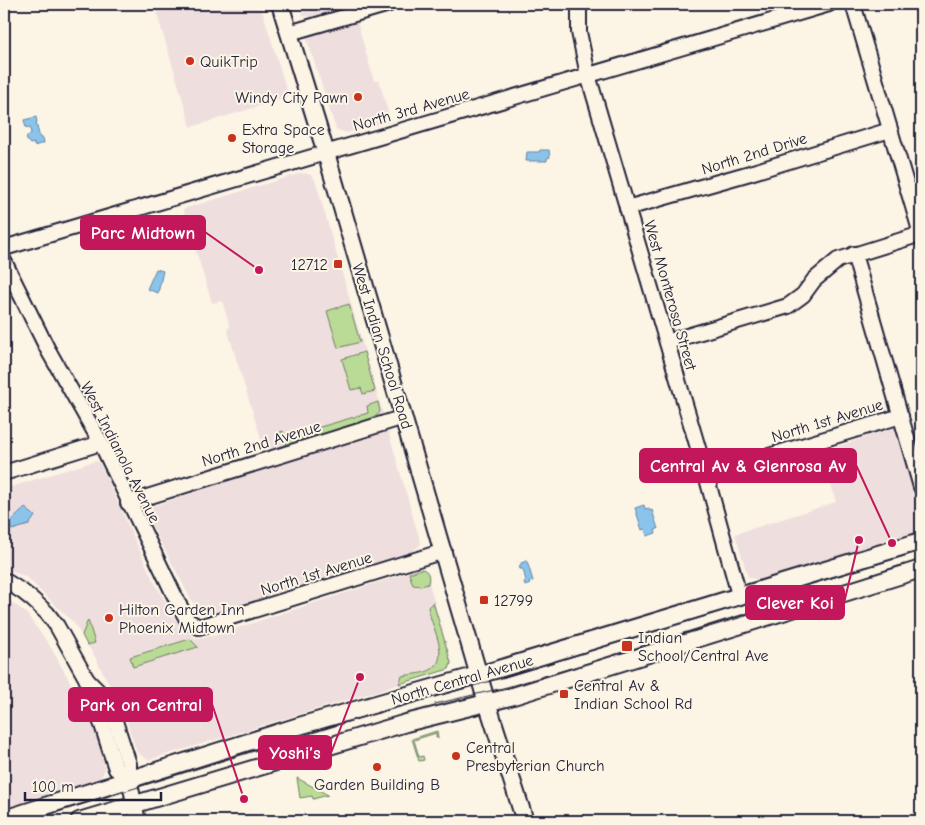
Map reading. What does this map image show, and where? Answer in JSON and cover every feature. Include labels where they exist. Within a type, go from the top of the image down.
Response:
[{"type":"main road","name":"West Indian School Road","points":[[280,4],[444,551],[483,689],[525,821]]},
{"type":"main road","name":"North Central Avenue","points":[[79,821],[133,800],[406,724],[483,689],[739,595],[921,541]]},
{"type":"main road","name":"North Central Avenue","points":[[4,819],[299,726],[483,689],[921,569]]},
{"type":"street","points":[[289,34],[389,4]]},
{"type":"street","name":"West Monterosa Street","points":[[579,4],[579,32],[588,75],[706,475],[739,595]]},
{"type":"street","name":"North 3rd Avenue","points":[[4,248],[829,4]]},
{"type":"street","points":[[667,342],[788,306],[803,295],[814,280],[838,260],[921,234],[915,190],[890,130],[853,4]]},
{"type":"street","name":"North 2nd Drive","points":[[628,208],[890,130]]},
{"type":"street","points":[[854,254],[921,487]]},
{"type":"street","name":"West Indianola Avenue","points":[[4,261],[48,350],[101,443],[128,503],[186,617],[191,624],[199,627]]},
{"type":"street","name":"North 1st Avenue","points":[[706,475],[901,416]]},
{"type":"street","name":"North 2nd Avenue","points":[[128,503],[404,417]]},
{"type":"street","points":[[4,474],[101,443]]},
{"type":"street","name":"North 1st Avenue","points":[[199,627],[444,551]]},
{"type":"street","points":[[4,580],[23,592],[47,613],[64,638],[87,680],[105,698],[113,715],[129,764],[129,779],[138,821]]},
{"type":"shaded area","points":[[154,4],[260,4],[289,97],[191,127]]},
{"type":"shaded area","points":[[300,4],[356,5],[314,17],[303,16]]},
{"type":"shaded area","points":[[357,21],[374,81],[379,81],[391,121],[346,133],[336,129],[306,37]]},
{"type":"shaded area","points":[[301,173],[309,174],[316,183],[421,544],[411,553],[203,615],[196,609],[150,522],[150,507],[270,468],[227,329],[230,327],[222,301],[212,303],[183,209]]},
{"type":"shaded area","points":[[896,427],[921,511],[921,532],[758,580],[748,577],[735,534],[836,502],[821,452]]},
{"type":"shaded area","points":[[95,461],[100,463],[153,580],[175,619],[195,638],[213,636],[422,568],[428,573],[430,579],[429,583],[452,663],[450,669],[148,760],[137,752],[123,711],[95,657],[73,622],[27,578],[4,567],[4,489]]},
{"type":"shaded area","points":[[4,596],[26,613],[50,646],[84,707],[99,743],[105,768],[101,778],[4,808]]},
{"type":"green space","points":[[349,304],[360,342],[338,348],[327,311]]},
{"type":"green space","points":[[364,352],[375,391],[363,394],[361,388],[351,390],[342,359]]},
{"type":"green space","points":[[378,402],[380,412],[375,417],[290,444],[286,444],[280,432],[283,431],[286,437],[368,413],[367,406]]},
{"type":"green space","points":[[422,569],[428,573],[428,584],[421,586],[413,585],[409,573]]},
{"type":"green space","points":[[433,602],[451,663],[449,669],[399,684],[402,676],[426,672],[432,669],[440,657],[438,640],[428,607]]},
{"type":"green space","points":[[88,620],[95,643],[87,645],[82,635]]},
{"type":"green space","points":[[190,639],[198,647],[133,667],[130,657]]},
{"type":"green space","points":[[437,731],[438,739],[436,733],[414,740],[419,757],[423,756],[424,760],[419,761],[412,739]]},
{"type":"green space","points":[[297,778],[328,795],[313,799],[312,796],[300,798]]},
{"type":"water","points":[[36,117],[40,138],[43,138],[44,143],[34,146],[34,143],[30,144],[26,139],[31,134],[30,127],[26,128],[24,120]]},
{"type":"water","points":[[540,150],[549,150],[550,157],[547,158],[547,161],[526,161],[527,152],[539,152]]},
{"type":"water","points":[[156,269],[163,271],[158,293],[147,289]]},
{"type":"water","points":[[644,505],[645,509],[649,508],[650,511],[652,510],[658,529],[655,530],[656,533],[647,536],[645,529],[642,530],[635,508]]},
{"type":"water","points":[[25,508],[35,516],[29,525],[12,530],[9,523]]},
{"type":"water","points":[[527,561],[533,581],[525,586],[524,582],[526,581],[523,569],[520,569],[519,566]]},
{"type":"tram line","points":[[29,821],[370,715],[505,677],[921,551]]},
{"type":"tram line","points":[[435,704],[507,687],[686,634],[904,564]]},
{"type":"place","name":"QuikTrip","points":[[190,61]]},
{"type":"place","name":"Windy City Pawn","points":[[358,97]]},
{"type":"place","name":"Extra Space Storage","points":[[232,138]]},
{"type":"place","name":"12712","points":[[338,264]]},
{"type":"place","name":"Parc Midtown","points":[[259,270]]},
{"type":"place","name":"Clever Koi","points":[[859,540]]},
{"type":"place","name":"Central Av & Glenrosa Av","points":[[892,543]]},
{"type":"place","name":"12799","points":[[484,600]]},
{"type":"place","name":"Hilton Garden Inn Phoenix Midtown","points":[[109,618]]},
{"type":"place","name":"Indian School/Central Ave","points":[[627,646]]},
{"type":"place","name":"Yoshi’s","points":[[360,677]]},
{"type":"place","name":"Central Av & Indian School Rd","points":[[564,694]]},
{"type":"place","name":"Central Presbyterian Church","points":[[456,756]]},
{"type":"place","name":"Garden Building B","points":[[377,767]]},
{"type":"place","name":"Park on Central","points":[[244,799]]}]
